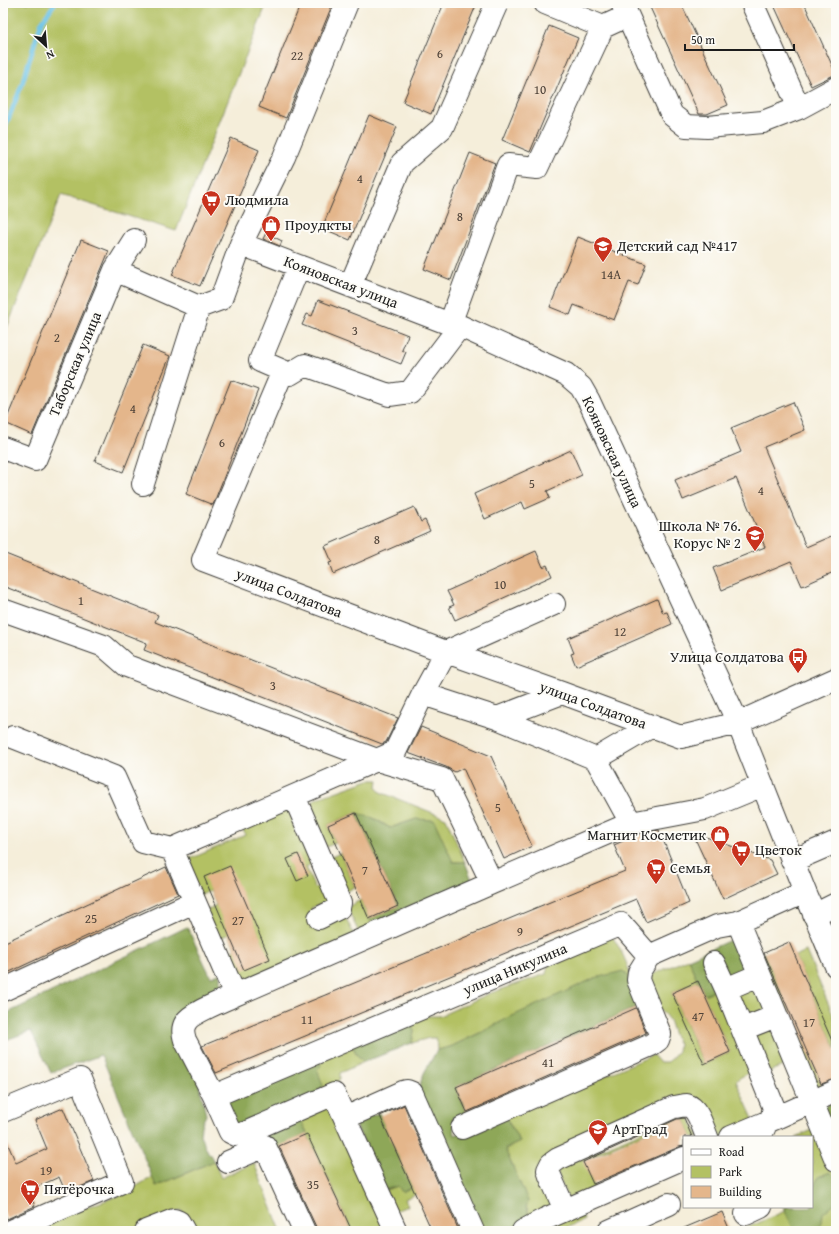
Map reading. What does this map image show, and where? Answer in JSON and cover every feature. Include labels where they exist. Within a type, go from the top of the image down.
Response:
[{"type":"street","points":[[115,270],[199,307],[221,299],[241,244],[284,157],[347,3]]},
{"type":"street","points":[[350,286],[402,163],[442,128],[497,3]]},
{"type":"street","points":[[545,3],[602,27]]},
{"type":"street","points":[[752,3],[799,108]]},
{"type":"street","points":[[300,266],[260,360],[290,374],[305,365],[389,395],[410,392],[455,325],[508,165],[537,168],[602,27],[625,9],[672,115],[686,126],[707,127],[763,122],[799,108],[836,88]]},
{"type":"street","name":"Таборская улица","points":[[3,448],[35,460],[115,270],[134,240]]},
{"type":"street","name":"Кояновская улица","points":[[241,244],[455,325],[566,374],[581,388],[589,400],[738,723]]},
{"type":"street","points":[[143,484],[199,307]]},
{"type":"street","name":"улица Солдатова","points":[[283,371],[203,560],[446,652],[681,737],[738,723],[836,679]]},
{"type":"street","points":[[13,737],[114,777],[143,842],[172,849],[396,752],[423,694],[446,652],[554,604]]},
{"type":"street","points":[[3,610],[104,646],[127,666],[377,760],[442,779],[492,883]]},
{"type":"street","points":[[497,718],[562,693]]},
{"type":"street","points":[[423,694],[497,718],[596,759],[631,823]]},
{"type":"street","points":[[738,723],[792,861],[836,966]]},
{"type":"street","points":[[596,759],[652,726]]},
{"type":"street","points":[[304,1231],[261,1137],[247,1132],[236,1135],[230,1132],[214,1096],[185,1040],[183,1030],[186,1021],[195,1014],[235,995],[631,823],[705,809],[763,785]]},
{"type":"street","points":[[294,796],[340,903],[339,908],[319,918]]},
{"type":"street","points":[[792,861],[836,842]]},
{"type":"street","points":[[172,849],[235,995]]},
{"type":"street","points":[[462,1128],[645,1048],[658,1040],[660,1034],[638,980],[640,972],[649,956],[717,926],[738,922],[805,892]]},
{"type":"street","points":[[3,990],[194,902]]},
{"type":"street","points":[[814,914],[836,904]]},
{"type":"street","points":[[738,922],[836,1160]]},
{"type":"street","name":"улица Никулина","points":[[214,1096],[621,924],[649,956]]},
{"type":"street","points":[[714,963],[743,1029],[774,1108],[766,1126]]},
{"type":"street","points":[[726,989],[760,975]]},
{"type":"street","points":[[743,1029],[776,1016]]},
{"type":"street","points":[[3,1111],[80,1079],[122,1182],[10,1231]]},
{"type":"street","points":[[345,1118],[403,1092],[408,1091],[412,1093],[473,1231]]},
{"type":"street","points":[[734,1136],[766,1126],[836,1091]]},
{"type":"street","points":[[228,1162],[261,1137],[334,1094],[396,1231]]},
{"type":"street","points":[[565,1210],[548,1170],[551,1164],[558,1159],[674,1108],[685,1105],[692,1107],[697,1114],[707,1136]]},
{"type":"street","points":[[523,1231],[565,1210],[683,1158]]},
{"type":"street","points":[[609,1231],[669,1204]]},
{"type":"street","points":[[146,1231],[174,1220],[179,1222],[184,1231]]},
{"type":"green space","points":[[3,3],[267,3],[176,231],[61,195],[3,337]]},
{"type":"green space","points":[[369,780],[378,780],[377,787],[380,792],[446,818],[465,862],[453,862],[416,819],[390,828],[376,819],[356,813],[328,825],[336,843],[326,847],[310,805],[315,799]]},
{"type":"green space","points":[[288,810],[316,861],[306,867],[315,888],[326,883],[331,900],[311,908],[319,927],[345,916],[355,937],[239,984],[224,953],[235,949],[229,934],[218,939],[205,911],[216,905],[210,891],[199,896],[181,856],[185,848],[190,859],[245,835],[241,824]]},
{"type":"green space","points":[[356,813],[373,818],[390,828],[416,819],[434,820],[453,862],[465,862],[474,885],[376,927],[369,919],[398,906]]},
{"type":"green space","points":[[340,853],[355,887],[343,893],[329,858]]},
{"type":"green space","points":[[361,900],[369,919],[376,927],[359,933],[347,907]]},
{"type":"green space","points":[[798,900],[824,964],[823,970],[794,903]]},
{"type":"green space","points":[[187,927],[211,977],[221,973],[221,993],[186,1014],[206,1115],[201,1126],[200,1135],[214,1161],[156,1186],[101,1055],[51,1073],[31,1031],[3,1041],[3,1015]]},
{"type":"green space","points":[[612,936],[624,957],[631,979],[595,978],[450,1047],[437,1050],[436,1038],[429,1038],[412,1043],[414,1031],[409,1021],[428,1016],[440,1016],[488,994],[546,974],[548,964]]},
{"type":"green space","points":[[735,938],[754,973],[704,995],[688,959]]},
{"type":"green space","points":[[806,951],[836,1022],[836,1050],[795,956]]},
{"type":"green space","points":[[764,953],[824,1090],[817,1092],[757,956]]},
{"type":"green space","points":[[688,959],[698,981],[672,993],[704,1064],[730,1052],[704,995],[720,988],[751,1072],[736,1081],[754,1121],[725,1136],[712,1136],[695,1098],[551,1161],[555,1202],[531,1219],[505,1149],[520,1142],[506,1118],[653,1055],[659,1062],[668,1062],[678,1051],[679,1044],[669,1020],[661,1010],[655,1011],[649,976]]},
{"type":"green space","points":[[623,971],[631,979],[639,1006],[456,1087],[467,1113],[453,1118],[455,1135],[506,1118],[520,1142],[505,1149],[528,1201],[526,1208],[531,1219],[511,1231],[478,1231],[418,1089],[424,1073],[437,1050],[450,1047],[508,1018],[595,978]]},
{"type":"green space","points":[[756,978],[769,1009],[750,1021],[730,989]]},
{"type":"green space","points":[[409,1021],[414,1031],[412,1043],[364,1062],[357,1055],[352,1045]]},
{"type":"green space","points":[[767,1022],[791,1063],[765,1073],[750,1032]]},
{"type":"green space","points":[[352,1045],[357,1055],[364,1062],[340,1073],[340,1079],[335,1084],[303,1100],[237,1091]]},
{"type":"green space","points":[[318,1059],[321,1065],[317,1070],[323,1085],[320,1092],[236,1126],[222,1099]]},
{"type":"green space","points":[[836,1101],[836,1135],[820,1108]]},
{"type":"green space","points":[[327,1105],[387,1231],[352,1231],[298,1114]]},
{"type":"green space","points":[[686,1112],[699,1136],[692,1136],[683,1116],[583,1160],[595,1188],[567,1198],[556,1169]]},
{"type":"green space","points":[[379,1113],[413,1187],[402,1192],[398,1186],[385,1190],[354,1121]]},
{"type":"green space","points":[[298,1114],[307,1134],[280,1147],[318,1231],[309,1231],[264,1130]]},
{"type":"green space","points":[[817,1128],[836,1174],[836,1231],[740,1231],[785,1211],[784,1208],[813,1208],[813,1136],[798,1136]]},
{"type":"green space","points":[[214,1161],[221,1178],[254,1163],[281,1231],[191,1231],[181,1210],[134,1231],[18,1231],[118,1196],[153,1177],[157,1186]]},
{"type":"green space","points":[[830,1172],[836,1178],[836,1202],[823,1213],[822,1222],[818,1231],[791,1231],[794,1230],[785,1211],[786,1208],[813,1208],[813,1189],[818,1177]]},
{"type":"green space","points":[[398,1186],[413,1187],[416,1194],[405,1199],[408,1206],[394,1211],[385,1190]]},
{"type":"green space","points":[[581,1210],[584,1220],[566,1228],[567,1231],[534,1231]]},
{"type":"building","points":[[301,3],[333,3],[286,118],[259,107]]},
{"type":"building","points":[[444,3],[477,3],[431,114],[403,102]]},
{"type":"building","points":[[648,3],[681,3],[728,105],[707,114],[699,114]]},
{"type":"building","points":[[773,3],[804,3],[836,74],[811,86]]},
{"type":"building","points":[[549,26],[578,38],[530,152],[502,140]]},
{"type":"building","points":[[369,115],[397,127],[350,240],[322,228]]},
{"type":"building","points":[[231,138],[259,150],[200,286],[172,275]]},
{"type":"building","points":[[470,153],[495,163],[451,280],[424,269]]},
{"type":"building","points":[[266,233],[282,241],[280,246],[263,239]]},
{"type":"building","points":[[578,237],[646,264],[638,285],[629,282],[614,320],[574,305],[570,315],[550,307]]},
{"type":"building","points":[[81,240],[109,251],[32,435],[5,423]]},
{"type":"building","points":[[318,300],[408,335],[402,350],[406,352],[401,364],[302,325],[307,314],[312,316]]},
{"type":"building","points":[[143,345],[170,356],[123,472],[95,461]]},
{"type":"building","points":[[231,380],[258,390],[213,505],[186,494]]},
{"type":"building","points":[[793,402],[805,430],[764,447],[806,547],[836,534],[836,571],[802,586],[791,561],[722,590],[713,568],[765,547],[736,478],[683,500],[675,480],[741,452],[731,428]]},
{"type":"building","points":[[571,450],[582,475],[547,491],[550,498],[525,509],[522,502],[485,519],[474,494]]},
{"type":"building","points":[[414,507],[421,522],[425,520],[430,531],[333,574],[329,563],[332,562],[325,546]]},
{"type":"building","points":[[536,551],[543,567],[547,565],[552,576],[455,620],[449,607],[454,605],[447,591]]},
{"type":"building","points":[[3,553],[158,615],[155,622],[398,718],[386,742],[382,744],[144,650],[147,643],[3,586]]},
{"type":"building","points":[[657,599],[663,613],[667,612],[672,624],[576,666],[571,654],[574,653],[568,638]]},
{"type":"building","points":[[421,727],[491,756],[532,846],[504,859],[463,768],[455,772],[446,767],[408,753]]},
{"type":"building","points":[[356,813],[398,906],[369,919],[328,825]]},
{"type":"building","points":[[659,830],[689,903],[646,922],[636,899],[216,1073],[202,1046],[625,871],[614,845],[639,834]]},
{"type":"building","name":"Цветок","points":[[692,832],[770,860],[777,874],[723,899]]},
{"type":"building","points":[[298,854],[308,876],[297,881],[287,859]]},
{"type":"building","points":[[230,866],[270,959],[244,970],[204,877]]},
{"type":"building","points":[[166,867],[178,894],[3,975],[3,943]]},
{"type":"building","points":[[789,942],[836,1050],[836,1079],[821,1084],[764,953]]},
{"type":"building","points":[[698,981],[730,1052],[704,1064],[672,993]]},
{"type":"building","points":[[636,1008],[646,1033],[467,1112],[456,1087]]},
{"type":"building","points":[[404,1105],[459,1231],[432,1231],[380,1116]]},
{"type":"building","points":[[63,1108],[94,1181],[66,1193],[59,1177],[28,1191],[35,1206],[7,1219],[3,1210],[3,1133],[16,1163],[47,1149],[35,1120]]},
{"type":"building","points":[[684,1118],[692,1136],[683,1136],[683,1146],[593,1184],[583,1162],[677,1119]]},
{"type":"building","points":[[307,1134],[352,1231],[318,1231],[303,1199],[279,1146]]},
{"type":"building","points":[[722,1212],[730,1231],[677,1231]]},
{"type":"waterway","points":[[3,133],[22,84],[41,23],[55,3]]},
{"type":"place","name":"Людмила","points":[[211,217]]},
{"type":"place","name":"Проудкты","points":[[271,242]]},
{"type":"place","name":"Детский сад №417","points":[[603,263]]},
{"type":"place","name":"Школа № 76. Корус № 2","points":[[755,552]]},
{"type":"place","name":"Улица Солдатова","points":[[798,674]]},
{"type":"place","name":"Магнит Косметик","points":[[720,852]]},
{"type":"place","name":"Цветок","points":[[741,867]]},
{"type":"place","name":"Семья","points":[[656,885]]},
{"type":"place","name":"АртГрад","points":[[598,1146]]},
{"type":"place","name":"Пятёрочка","points":[[30,1206]]}]
